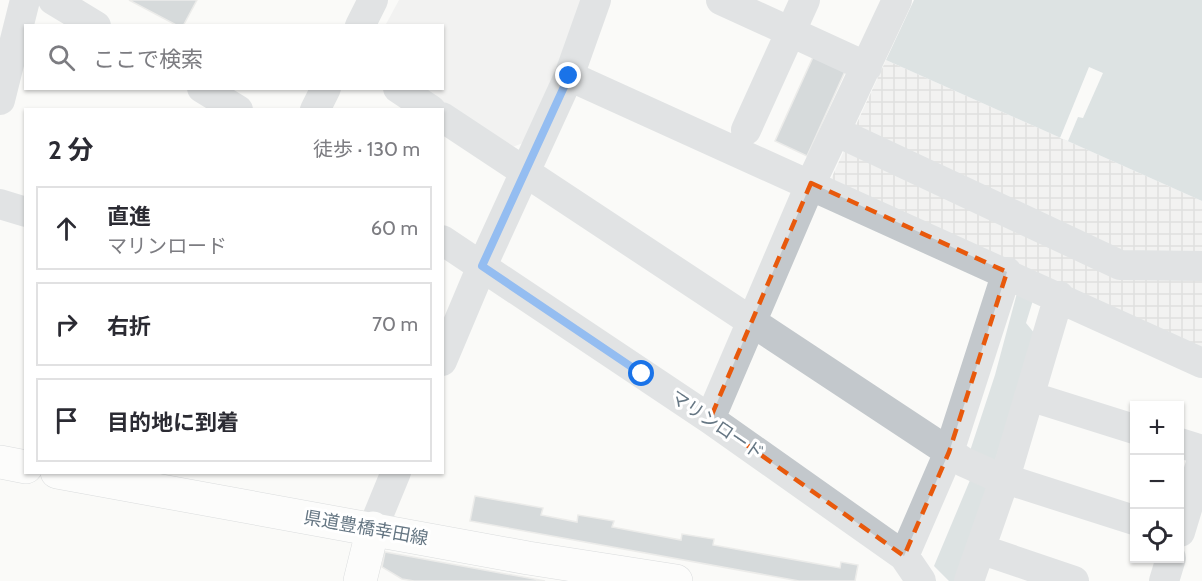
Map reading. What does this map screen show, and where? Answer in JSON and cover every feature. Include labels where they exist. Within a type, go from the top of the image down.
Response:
[{"type":"main road","points":[[0,462],[24,467]]},
{"type":"main road","name":"県道豊橋幸田線","points":[[68,474],[528,558],[676,581]]},
{"type":"main road","points":[[360,581],[373,528]]},
{"type":"street","points":[[0,100],[4,69],[25,0]]},
{"type":"street","points":[[53,0],[93,24]]},
{"type":"street","points":[[361,24],[373,0]]},
{"type":"street","points":[[444,356],[482,266],[569,76],[596,0]]},
{"type":"street","points":[[721,0],[867,67]]},
{"type":"street","points":[[746,130],[805,0]]},
{"type":"street","points":[[710,419],[811,183],[837,132],[897,0]]},
{"type":"street","points":[[569,76],[811,183],[1202,363]]},
{"type":"street","points":[[205,90],[235,108]]},
{"type":"street","points":[[316,108],[325,90]]},
{"type":"street","points":[[401,90],[428,108]]},
{"type":"street","points":[[444,118],[957,457],[999,476],[1130,519]]},
{"type":"street","points":[[837,132],[1120,265],[1202,266]]},
{"type":"street","points":[[0,204],[24,211]]},
{"type":"street","name":"マリンロード","points":[[444,241],[710,419],[904,556],[921,581]]},
{"type":"street","points":[[904,556],[957,457],[1007,272]]},
{"type":"street","points":[[969,581],[999,476],[1029,396],[1059,296]]},
{"type":"street","points":[[1029,396],[1130,428]]},
{"type":"street","points":[[1184,445],[1202,450]]},
{"type":"street","points":[[1184,517],[1202,460]]},
{"type":"street","points":[[373,528],[395,474]]},
{"type":"street","points":[[1184,535],[1202,542]]},
{"type":"street","points":[[980,549],[1074,581]]},
{"type":"street","points":[[1164,581],[1169,563]]},
{"type":"highlighted area","points":[[811,183],[1007,272],[949,452],[904,556],[710,419]]},
{"type":"shaded area","points":[[399,0],[583,0],[561,59],[523,143],[507,149],[414,90],[444,90],[444,24],[386,24]]},
{"type":"shaded area","points":[[914,0],[1202,0],[1202,201],[886,60]]},
{"type":"shaded area","points":[[886,60],[1202,201],[1202,350],[831,179]]},
{"type":"shaded area","points":[[1017,293],[1034,297],[1026,323],[1035,334],[957,581],[949,581],[934,566],[973,473],[969,454],[995,375]]},
{"type":"pier","points":[[1089,67],[1103,73],[1083,118],[1078,117],[1068,141],[1060,138]]},
{"type":"building","points":[[129,0],[197,0],[184,24],[174,24]]},
{"type":"building","points":[[814,55],[846,69],[807,156],[775,141]]},
{"type":"building","points":[[475,496],[543,508],[541,515],[577,522],[578,515],[614,521],[612,527],[681,540],[682,534],[714,539],[713,545],[840,568],[841,562],[858,565],[855,581],[799,581],[470,521]]},
{"type":"building","points":[[385,552],[545,581],[414,581],[402,579],[382,567]]},
{"type":"route","points":[[569,76],[482,266],[642,374]]}]
